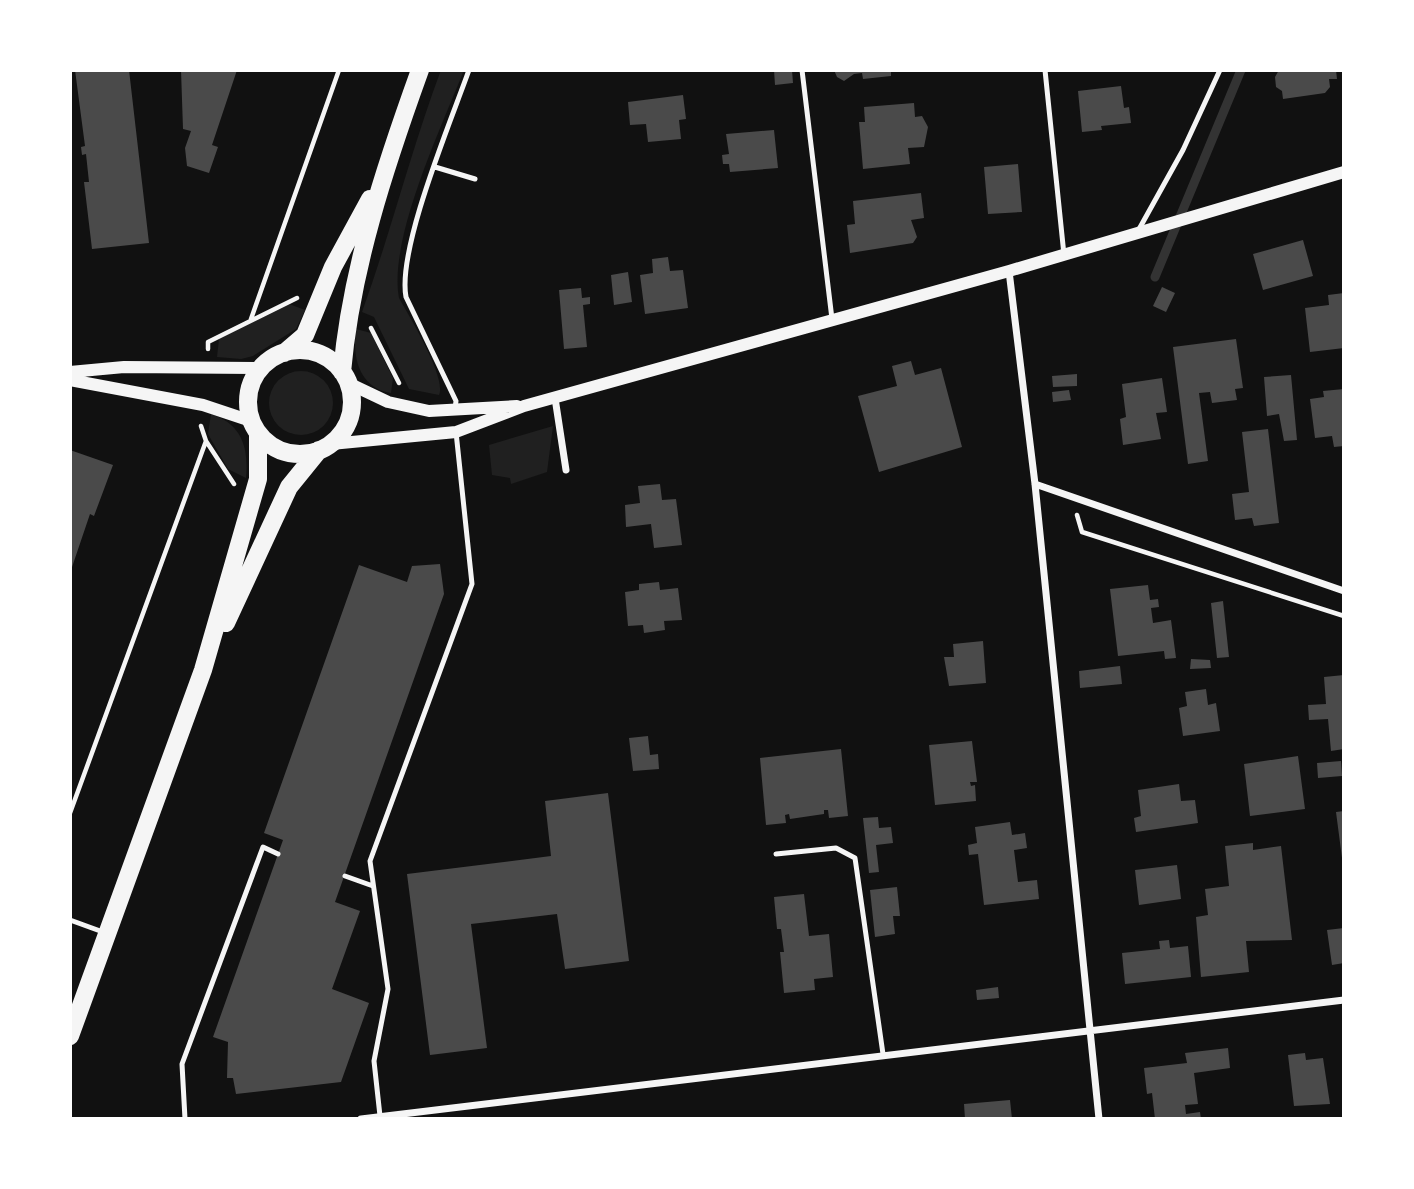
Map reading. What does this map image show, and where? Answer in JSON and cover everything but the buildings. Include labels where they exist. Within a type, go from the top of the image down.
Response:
[{"type":"main road","points":[[203,670],[289,487],[325,447],[341,435],[351,410],[345,378],[346,326],[380,181],[421,70]]},
{"type":"main road","points":[[70,1035],[203,670],[255,489],[255,427],[248,393],[261,368],[306,335],[333,267],[380,181]]},
{"type":"main road","points":[[284,353],[310,351],[333,362],[345,378]]},
{"type":"main road","points":[[255,427],[279,450],[292,454],[325,447]]},
{"type":"street","points":[[325,447],[456,432],[524,406],[1009,271],[1344,172]]},
{"type":"street","points":[[1009,271],[1035,484],[1099,1119]]},
{"type":"street","points":[[70,372],[124,367],[261,368]]},
{"type":"street","points":[[345,378],[398,403],[429,411],[454,412],[524,406]]},
{"type":"street","points":[[70,380],[202,405],[255,427]]},
{"type":"street","points":[[555,398],[566,470]]},
{"type":"street","points":[[1035,484],[1344,591]]},
{"type":"street","points":[[361,1119],[1344,1000]]},
{"type":"lane","points":[[454,412],[456,401],[406,297],[403,282],[435,167],[469,70]]},
{"type":"lane","points":[[802,70],[832,319]]},
{"type":"lane","points":[[1045,70],[1064,255]]},
{"type":"lane","points":[[1138,231],[1183,150],[1220,70]]},
{"type":"lane","points":[[435,167],[475,179]]},
{"type":"lane","points":[[380,1116],[373,1060],[388,989],[370,861],[472,584],[456,432]]},
{"type":"lane","points":[[185,1119],[182,1064],[263,847],[278,854]]},
{"type":"lane","points":[[776,854],[836,848],[855,858],[883,1054]]},
{"type":"lane","points":[[345,876],[373,886]]},
{"type":"lane","points":[[70,920],[107,934]]},
{"type":"path","points":[[251,319],[339,70]]},
{"type":"path","points":[[207,367],[208,342],[294,297],[318,306]]},
{"type":"path","points":[[350,315],[369,322],[399,383],[398,403]]},
{"type":"path","points":[[202,405],[199,419],[206,441],[230,483],[255,489]]},
{"type":"path","points":[[70,813],[206,441]]},
{"type":"path","points":[[1074,498],[1082,532],[1344,616]]},
{"type":"shaded area","points":[[441,70],[464,70],[419,183],[401,245],[398,274],[399,298],[438,375],[439,395],[409,389],[374,317],[362,312]]},
{"type":"shaded area","points":[[289,304],[305,310],[296,329],[253,356],[241,359],[217,357],[219,339]]},
{"type":"shaded area","points":[[356,329],[371,333],[393,378],[391,393],[371,385],[360,370],[355,350]]},
{"type":"shaded area","points":[[301,371],[319,377],[327,385],[333,403],[327,421],[319,429],[301,435],[283,429],[275,421],[269,403],[275,385],[283,377]]},
{"type":"shaded area","points":[[211,414],[230,424],[241,438],[246,457],[246,478],[228,469],[208,434]]},
{"type":"shaded area","points":[[553,426],[547,472],[511,484],[510,478],[492,475],[489,445]]},
{"type":"waterway","points":[[1155,277],[1241,70]]}]
